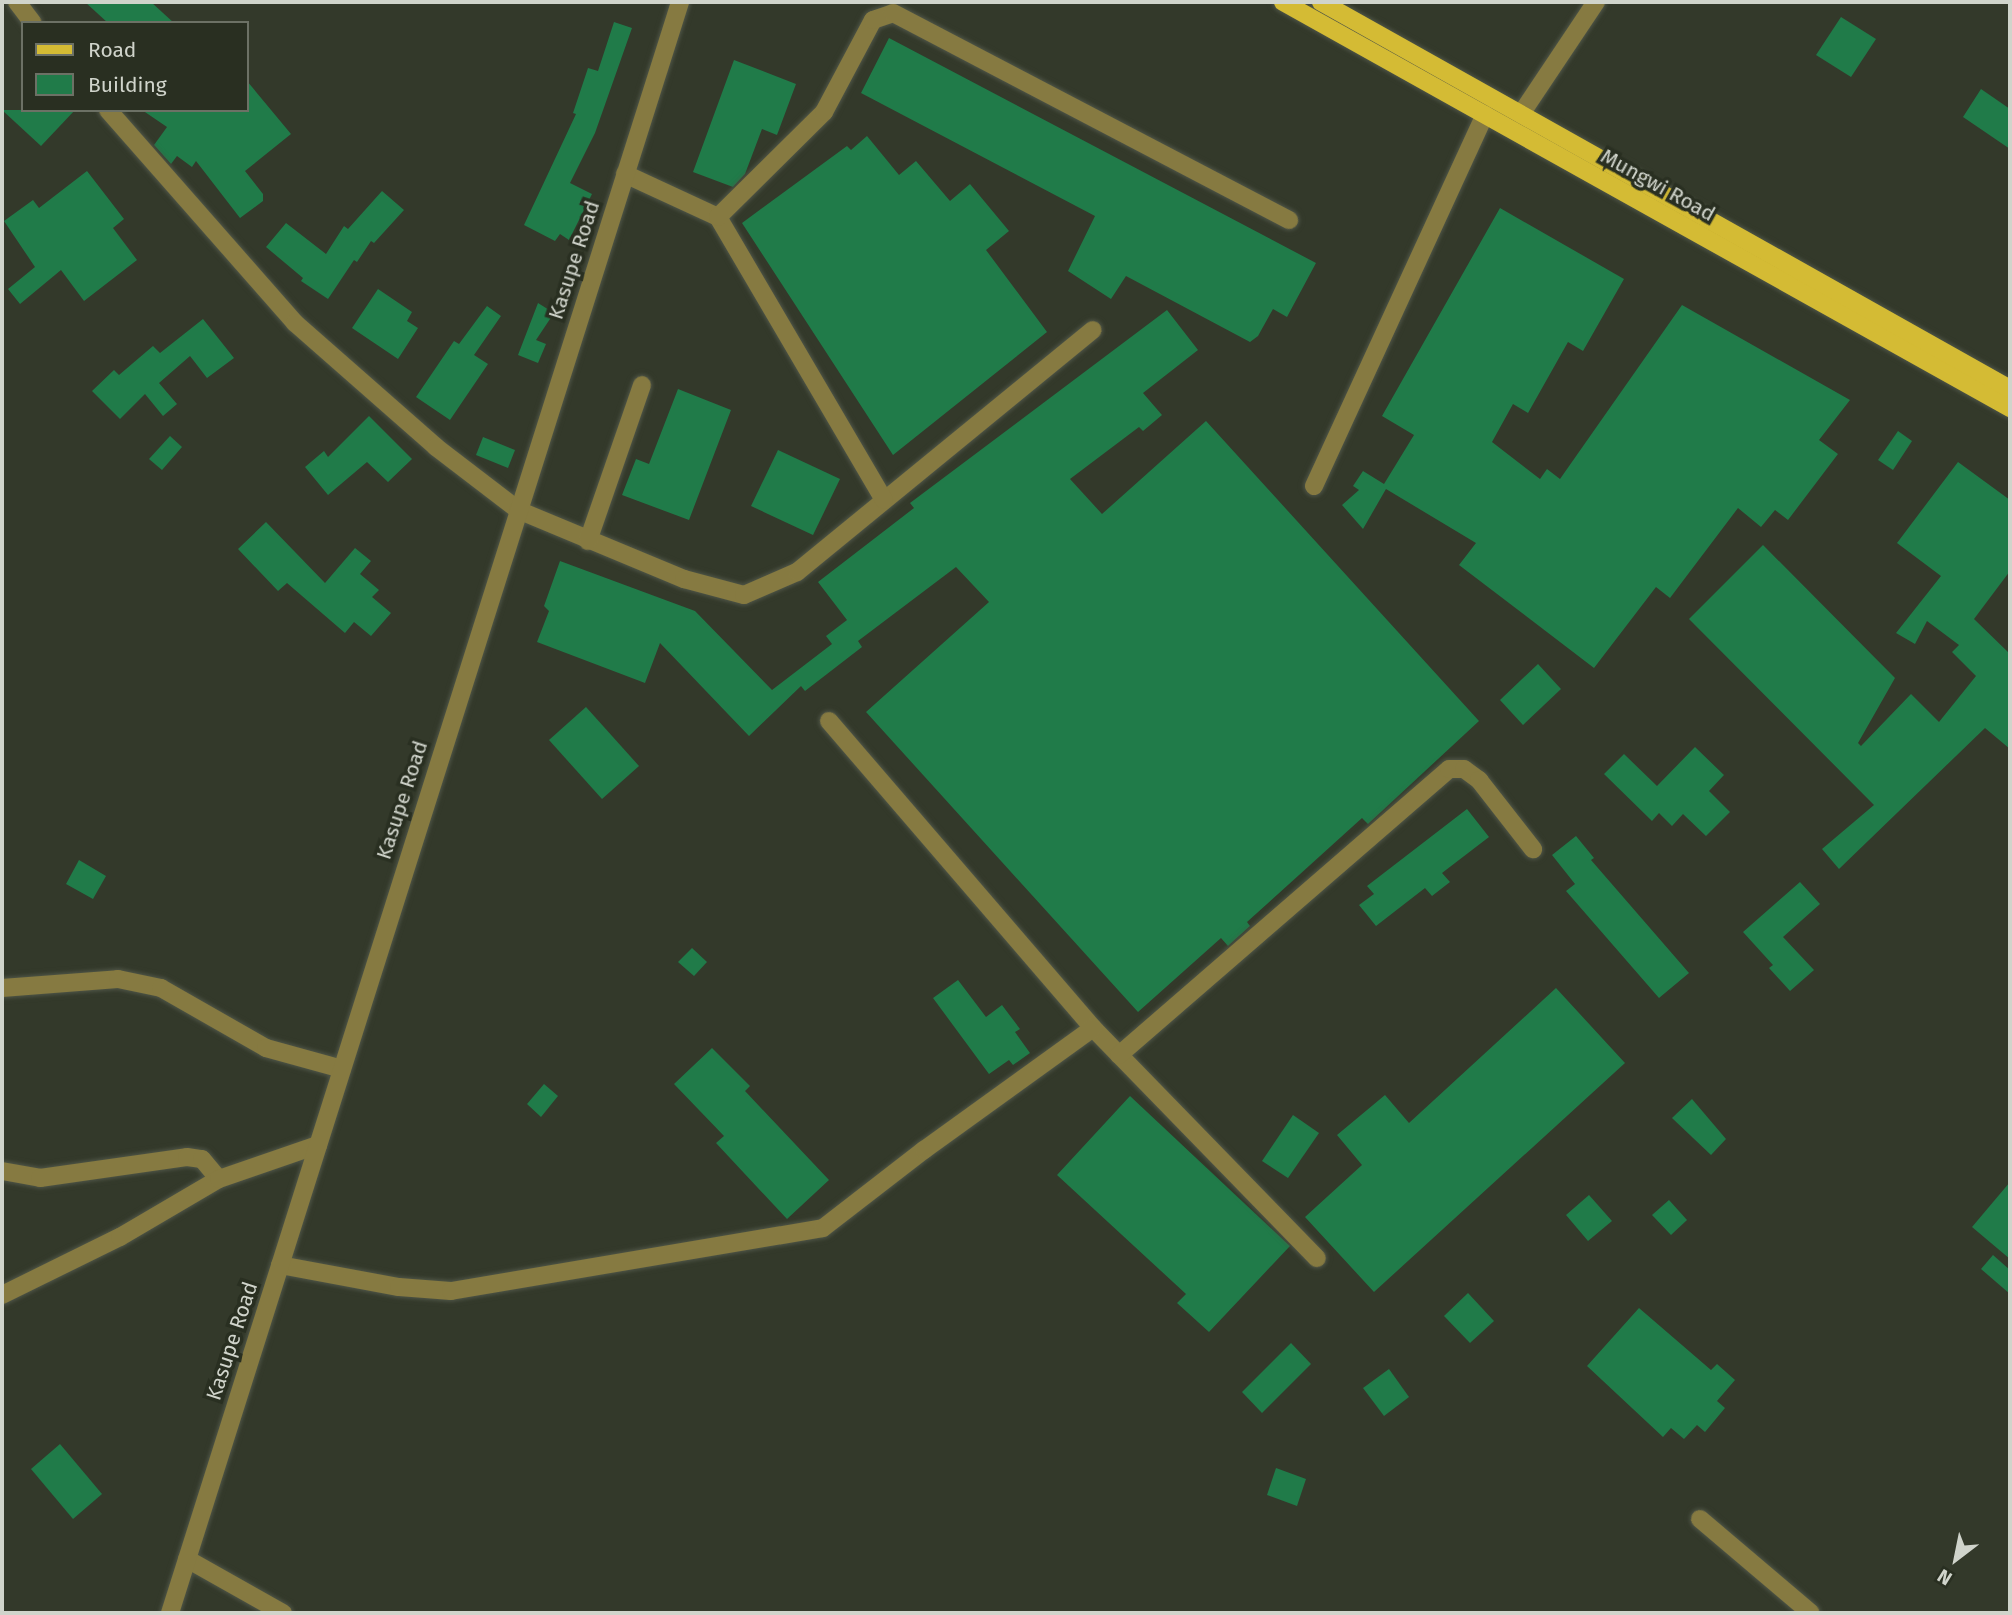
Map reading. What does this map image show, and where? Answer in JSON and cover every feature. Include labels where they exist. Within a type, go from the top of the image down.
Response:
[{"type":"main road","name":"Mungwi Road","points":[[1283,2],[2010,408]]},
{"type":"main road","name":"Mungwi Road","points":[[1321,2],[2010,389]]},
{"type":"street","points":[[17,2],[31,21]]},
{"type":"street","name":"Kasupe Road","points":[[170,1613],[680,2]]},
{"type":"street","points":[[1521,114],[1597,2]]},
{"type":"street","points":[[718,217],[824,111],[873,20],[893,13],[1289,220]]},
{"type":"street","points":[[110,112],[295,323],[436,447],[519,510],[684,579],[744,595],[797,572],[1093,330]]},
{"type":"street","points":[[1314,486],[1485,115]]},
{"type":"street","points":[[625,174],[718,217],[884,500]]},
{"type":"street","points":[[588,541],[642,384]]},
{"type":"street","points":[[829,721],[1093,1028],[1318,1258]]},
{"type":"street","points":[[1119,1055],[1450,769],[1464,769],[1479,780],[1533,849]]},
{"type":"street","points":[[2,988],[118,979],[161,988],[266,1048],[342,1069]]},
{"type":"street","points":[[280,1265],[399,1287],[451,1291],[824,1228],[923,1150],[1093,1028]]},
{"type":"street","points":[[2,1295],[120,1237],[219,1179],[318,1145]]},
{"type":"street","points":[[2,1171],[40,1178],[187,1157],[202,1159],[219,1179]]},
{"type":"street","points":[[1700,1519],[1811,1613]]},
{"type":"street","points":[[187,1559],[283,1613]]},
{"type":"building","points":[[85,2],[151,2],[172,21],[106,21]]},
{"type":"building","points":[[1841,17],[1876,39],[1851,77],[1816,55]]},
{"type":"building","points":[[614,22],[632,28],[595,133],[570,183],[592,194],[569,240],[560,234],[555,241],[524,225],[576,114],[573,113],[588,68],[598,71]]},
{"type":"building","points":[[889,38],[1316,263],[1287,317],[1273,309],[1258,336],[1250,342],[1126,276],[1111,299],[1068,271],[1095,216],[861,93]]},
{"type":"building","points":[[734,60],[796,84],[777,135],[762,129],[745,174],[733,187],[693,172]]},
{"type":"building","points":[[248,82],[291,134],[245,171],[263,194],[263,201],[240,218],[196,161],[192,167],[177,156],[171,164],[154,145],[167,127],[145,112],[248,112]]},
{"type":"building","points":[[1981,89],[2010,109],[2010,149],[1963,117]]},
{"type":"building","points":[[2,110],[73,112],[41,146]]},
{"type":"building","points":[[867,136],[899,175],[916,161],[950,201],[970,184],[1009,231],[986,250],[1047,332],[893,455],[742,223],[847,146],[851,150]]},
{"type":"building","points":[[87,171],[124,219],[113,228],[137,260],[84,301],[61,270],[20,304],[8,289],[35,267],[4,221],[33,200],[39,208]]},
{"type":"building","points":[[382,191],[404,210],[374,243],[371,241],[357,262],[354,260],[328,299],[301,281],[303,278],[266,247],[286,223],[326,254],[344,226],[348,229]]},
{"type":"building","points":[[1500,208],[1624,279],[1583,351],[1568,342],[1528,413],[1513,404],[1492,442],[1540,479],[1547,469],[1560,479],[1682,305],[1850,400],[1819,440],[1838,454],[1788,520],[1775,510],[1761,527],[1738,508],[1670,598],[1656,587],[1594,668],[1459,565],[1476,543],[1386,489],[1363,529],[1342,505],[1359,490],[1353,486],[1363,471],[1384,484],[1414,435],[1382,416]]},
{"type":"building","points":[[378,289],[412,312],[407,321],[418,328],[398,359],[352,328]]},
{"type":"building","points":[[538,303],[554,313],[536,340],[546,344],[538,363],[518,355]]},
{"type":"building","points":[[487,306],[501,316],[474,355],[488,364],[450,420],[416,397],[454,341],[459,344]]},
{"type":"building","points":[[1167,310],[1198,350],[1143,393],[1162,415],[1143,431],[1139,427],[1070,479],[1102,514],[1206,421],[1479,721],[1368,824],[1362,818],[1247,922],[1250,926],[1228,946],[1221,938],[1138,1012],[866,712],[989,602],[956,567],[858,641],[862,647],[805,691],[801,686],[749,736],[660,643],[645,683],[537,642],[549,611],[544,606],[560,561],[695,611],[772,690],[832,644],[826,636],[847,620],[818,582],[914,508],[910,503]]},
{"type":"building","points":[[203,319],[234,358],[207,378],[190,356],[159,383],[177,404],[163,416],[145,394],[120,419],[92,391],[114,370],[119,375],[153,346],[160,353]]},
{"type":"building","points":[[678,389],[731,410],[689,520],[622,495],[636,459],[649,464]]},
{"type":"building","points":[[369,416],[412,459],[388,482],[367,462],[328,495],[305,467],[324,451],[328,457]]},
{"type":"building","points":[[1898,431],[1912,441],[1893,470],[1878,460]]},
{"type":"building","points":[[170,436],[182,447],[162,470],[149,459]]},
{"type":"building","points":[[483,437],[515,450],[508,468],[476,455]]},
{"type":"building","points":[[778,450],[840,479],[813,535],[751,506]]},
{"type":"building","points":[[1958,462],[2010,500],[2010,571],[1974,619],[2010,654],[2010,749],[1985,728],[1839,869],[1822,849],[1874,805],[1689,619],[1763,545],[1895,678],[1858,743],[1861,746],[1911,694],[1939,722],[1976,676],[1952,652],[1959,645],[1927,621],[1915,644],[1896,633],[1941,576],[1897,543]]},
{"type":"building","points":[[266,522],[325,583],[355,548],[371,561],[360,574],[379,590],[372,597],[391,613],[371,636],[354,622],[345,633],[287,583],[278,591],[238,549]]},
{"type":"building","points":[[1538,664],[1561,689],[1523,725],[1500,700]]},
{"type":"building","points":[[586,707],[639,766],[602,799],[549,740]]},
{"type":"building","points":[[1695,747],[1724,775],[1709,791],[1730,812],[1706,836],[1683,814],[1672,826],[1659,813],[1652,821],[1604,774],[1624,754],[1657,786]]},
{"type":"building","points":[[1467,809],[1489,837],[1442,873],[1450,882],[1432,896],[1425,888],[1376,926],[1359,905],[1374,894],[1367,886]]},
{"type":"building","points":[[1576,836],[1594,858],[1591,860],[1689,973],[1659,998],[1566,891],[1575,884],[1552,855]]},
{"type":"building","points":[[79,860],[106,876],[93,899],[66,884]]},
{"type":"building","points":[[1800,882],[1820,904],[1783,937],[1814,970],[1790,991],[1769,968],[1773,965],[1743,932]]},
{"type":"building","points":[[692,948],[707,962],[694,976],[678,962]]},
{"type":"building","points":[[958,980],[986,1017],[1002,1005],[1020,1029],[1015,1032],[1030,1053],[1013,1065],[1009,1060],[989,1074],[933,998]]},
{"type":"building","points":[[1556,988],[1625,1063],[1374,1292],[1305,1217],[1362,1165],[1337,1135],[1385,1095],[1409,1123]]},
{"type":"building","points":[[712,1048],[750,1086],[745,1091],[829,1180],[787,1219],[716,1143],[724,1136],[674,1084]]},
{"type":"building","points":[[544,1084],[558,1096],[541,1117],[527,1104]]},
{"type":"building","points":[[1130,1096],[1290,1246],[1209,1332],[1177,1303],[1186,1294],[1057,1175]]},
{"type":"building","points":[[1692,1099],[1726,1139],[1711,1155],[1672,1118]]},
{"type":"building","points":[[1293,1115],[1319,1133],[1288,1178],[1262,1161]]},
{"type":"building","points":[[2010,1182],[2010,1259],[1972,1227]]},
{"type":"building","points":[[1589,1195],[1612,1221],[1588,1241],[1566,1215]]},
{"type":"building","points":[[1669,1200],[1687,1220],[1671,1235],[1652,1215]]},
{"type":"building","points":[[1993,1255],[2010,1270],[2010,1294],[1981,1269]]},
{"type":"building","points":[[1468,1293],[1494,1321],[1470,1343],[1444,1316]]},
{"type":"building","points":[[1639,1308],[1711,1370],[1717,1364],[1735,1380],[1717,1401],[1725,1408],[1705,1432],[1697,1425],[1684,1439],[1671,1428],[1663,1437],[1587,1366]]},
{"type":"building","points":[[1291,1343],[1311,1364],[1262,1413],[1242,1392]]},
{"type":"building","points":[[1389,1369],[1409,1397],[1384,1416],[1363,1388]]},
{"type":"building","points":[[60,1444],[102,1494],[73,1519],[31,1469]]},
{"type":"building","points":[[1276,1468],[1306,1479],[1297,1506],[1267,1495]]}]
